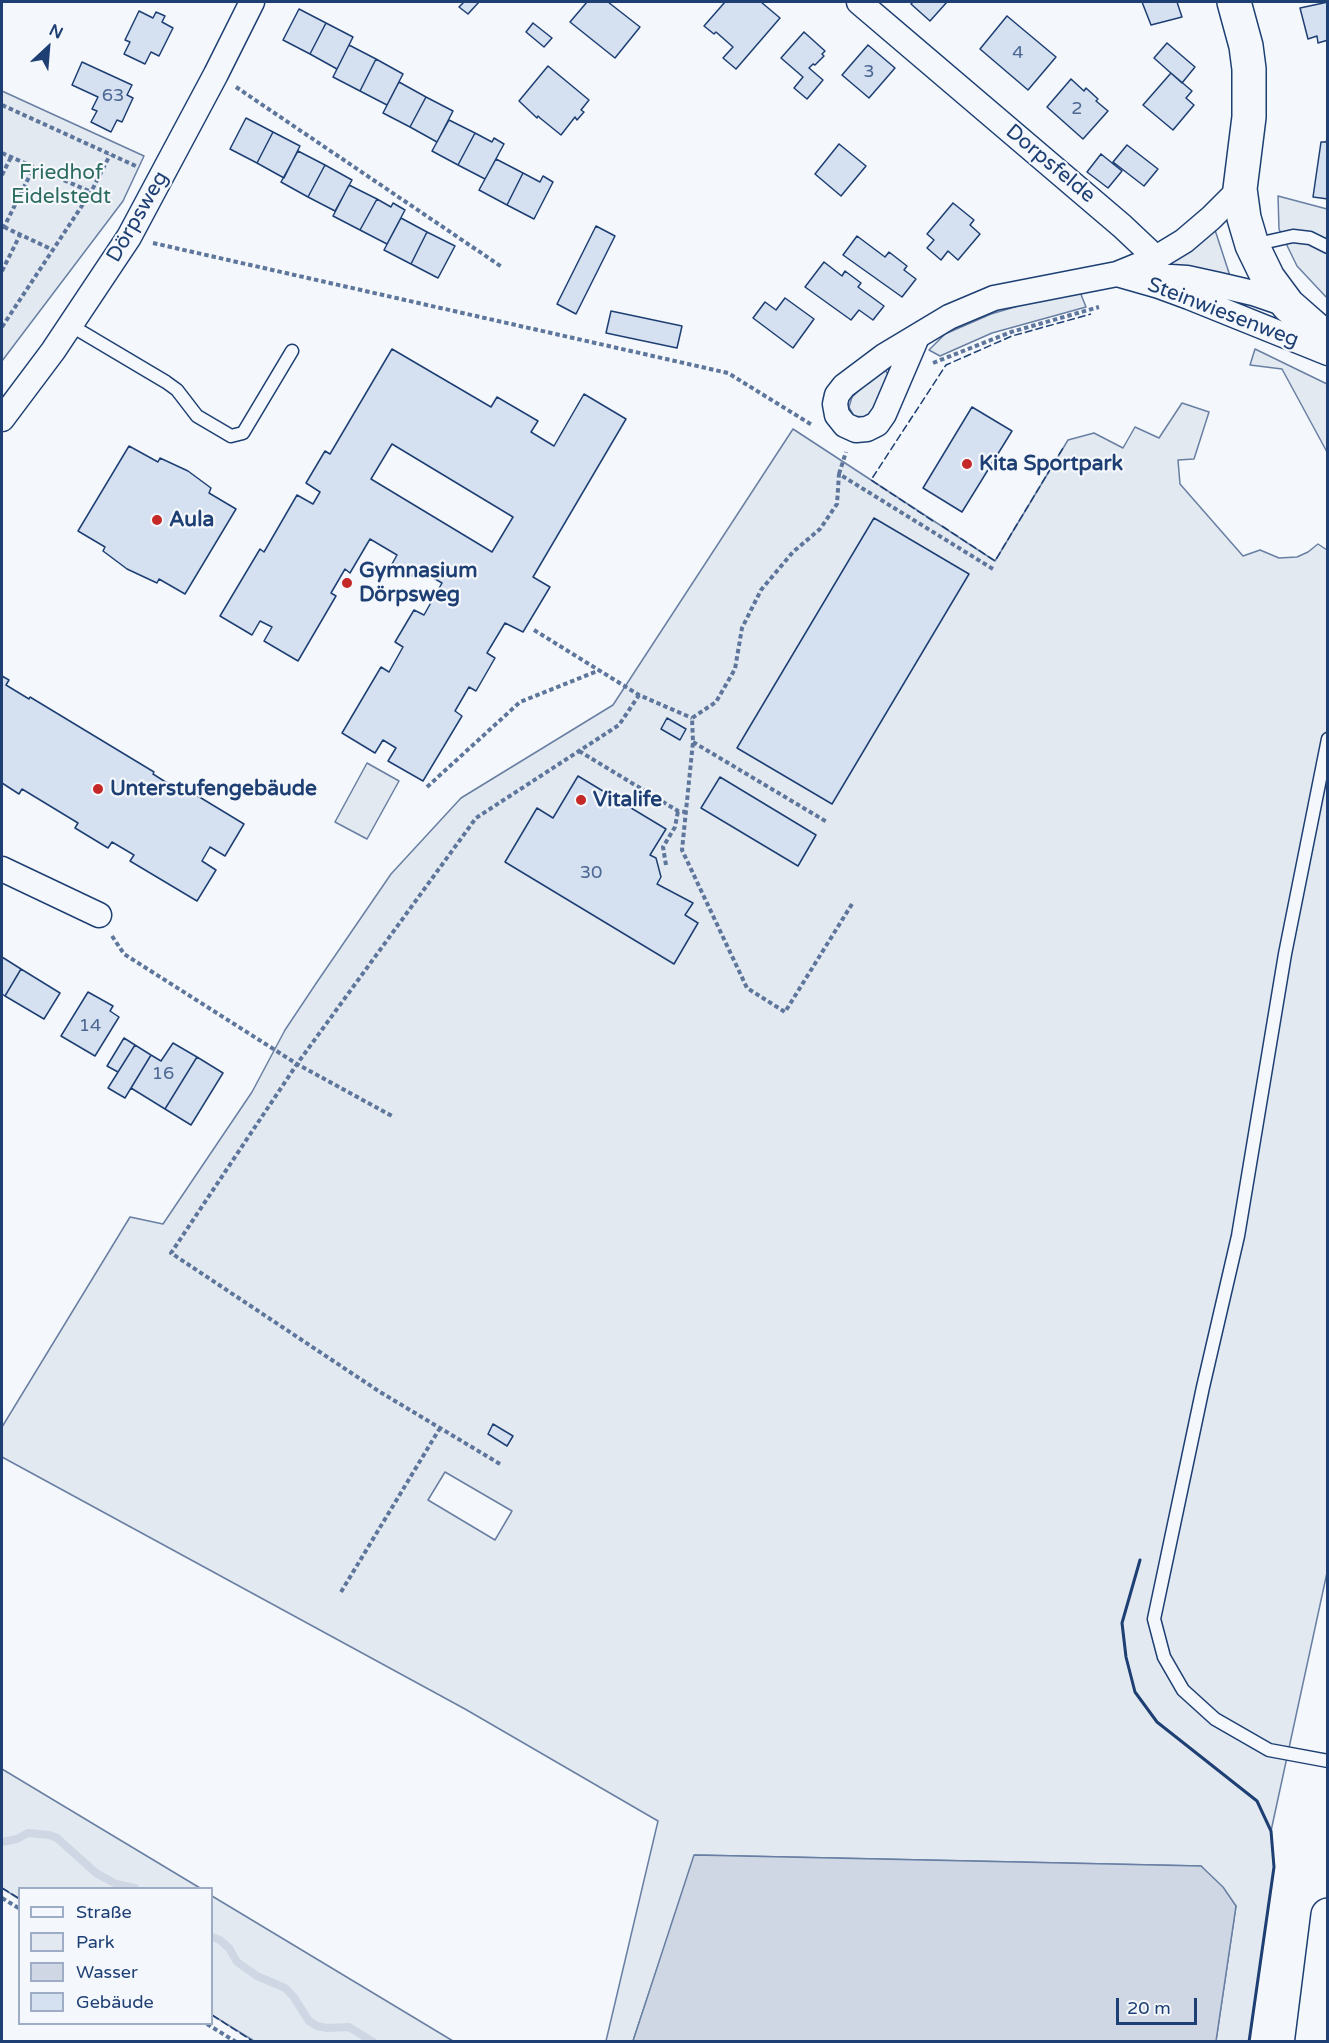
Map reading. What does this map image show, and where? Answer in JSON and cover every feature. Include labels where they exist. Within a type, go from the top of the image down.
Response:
[{"type":"main road","points":[[1234,2],[1246,46],[1250,90],[1240,189],[1244,218],[1252,245],[1268,278],[1288,305],[1328,340]]},
{"type":"main road","points":[[1312,2042],[1328,1915]]},
{"type":"street","name":"Dörpsweg","points":[[2,419],[70,325],[129,237],[252,2]]},
{"type":"street","name":"Dorpsfelde","points":[[859,2],[1113,218],[1156,258]]},
{"type":"street","points":[[1156,258],[1184,241],[1240,189]]},
{"type":"street","name":"Steinwiesenweg","points":[[914,345],[949,317],[994,298],[1117,274],[1156,258]]},
{"type":"street","name":"Steinwiesenweg","points":[[1117,274],[1187,278],[1253,293],[1288,305]]},
{"type":"street","name":"Steinwiesenweg","points":[[1117,274],[1189,297],[1328,353]]},
{"type":"street","points":[[2,869],[99,915]]},
{"type":"lane","points":[[1252,245],[1293,236],[1310,238],[1328,247]]},
{"type":"lane","points":[[70,325],[166,382],[177,390],[197,416],[231,436],[243,433],[292,351]]},
{"type":"lane","points":[[1328,739],[1285,954],[1238,1236],[1203,1387],[1154,1619],[1164,1657],[1183,1690],[1215,1719],[1269,1750],[1328,1761]]},
{"type":"path","points":[[216,74],[502,267]]},
{"type":"path","points":[[2,105],[161,178]]},
{"type":"path","points":[[2,153],[91,192]]},
{"type":"path","points":[[2,327],[91,192],[110,155]]},
{"type":"path","points":[[2,175],[11,157]]},
{"type":"path","points":[[34,167],[3,227],[53,250]]},
{"type":"path","points":[[2,271],[20,235]]},
{"type":"path","points":[[129,237],[728,373],[819,429]]},
{"type":"path","points":[[914,345],[934,363],[1011,332],[1099,307]]},
{"type":"path","points":[[692,718],[716,702],[735,669],[742,628],[761,590],[794,552],[820,529],[837,504],[839,474],[993,569]]},
{"type":"path","points":[[534,630],[639,695],[692,718]]},
{"type":"path","points":[[428,787],[520,702],[600,670]]},
{"type":"path","points":[[500,1464],[380,1392],[171,1253],[297,1064],[476,818],[619,725],[639,695]]},
{"type":"path","points":[[692,718],[693,742],[682,850],[747,988],[785,1012],[852,904]]},
{"type":"path","points":[[693,742],[827,822]]},
{"type":"path","points":[[579,751],[678,811],[686,812]]},
{"type":"path","points":[[666,865],[663,847],[675,827],[678,811]]},
{"type":"path","points":[[99,915],[124,954],[297,1064],[392,1116]]},
{"type":"path","points":[[340,1592],[440,1428]]},
{"type":"path","points":[[2,1898],[18,1908]]},
{"type":"path","points":[[209,2025],[236,2042]]},
{"type":"green space","name":"Friedhof Eidelstedt","points":[[2,91],[144,156],[123,201],[2,361]]},
{"type":"green space","points":[[1278,196],[1327,209],[1327,298],[1297,266],[1279,229]]},
{"type":"green space","points":[[1215,230],[1232,282],[1172,266],[1172,262]]},
{"type":"green space","points":[[1080,292],[1086,307],[992,333],[940,356],[929,350],[945,334],[991,314]]},
{"type":"green space","points":[[1255,349],[1327,384],[1327,452],[1282,369],[1250,365]]},
{"type":"green space","points":[[885,370],[890,377],[871,412],[864,417],[854,416],[849,407],[852,397],[880,371]]},
{"type":"green space","points":[[1182,403],[1209,412],[1194,459],[1178,460],[1180,484],[1243,556],[1260,550],[1279,558],[1297,557],[1318,544],[1327,550],[1328,1568],[1271,1831],[1274,1867],[1249,2041],[1216,2041],[1236,1906],[1201,1866],[695,1855],[633,2041],[606,2041],[658,1821],[465,1709],[2,1457],[2,1427],[130,1217],[163,1224],[252,1092],[285,1030],[391,874],[461,798],[613,705],[793,429],[995,561],[1068,440],[1094,433],[1123,448],[1135,427],[1159,438]],"holes":[[[445,1472],[512,1511],[495,1540],[428,1500]]]},
{"type":"green space","points":[[367,763],[399,781],[367,839],[335,822]]},
{"type":"green space","points":[[2,1769],[198,1887],[18,1887],[18,1898],[2,1888]]},
{"type":"green space","points":[[213,1897],[453,2041],[254,2041],[213,2016]]},
{"type":"water","points":[[694,1855],[1201,1866],[1223,1887],[1236,1906],[1216,2041],[633,2041]]},
{"type":"building","points":[[464,2],[479,2],[468,14],[459,7]]},
{"type":"building","points":[[587,2],[608,2],[640,27],[615,58],[570,22]]},
{"type":"building","points":[[725,2],[761,2],[780,18],[736,69],[723,58],[733,47],[716,32],[714,34],[704,26]]},
{"type":"building","points":[[913,2],[947,2],[930,21],[911,4]]},
{"type":"building","points":[[1142,2],[1177,2],[1182,17],[1151,25]]},
{"type":"building","points":[[1328,2],[1328,40],[1318,43],[1317,36],[1308,39],[1300,8]]},
{"type":"building","points":[[299,9],[326,23],[310,54],[283,40]]},
{"type":"building","points":[[139,11],[153,18],[156,12],[165,16],[162,22],[173,28],[159,56],[151,52],[145,64],[124,54],[130,42],[125,40]]},
{"type":"building","points":[[1007,16],[1056,57],[1028,90],[980,49]]},
{"type":"building","points":[[326,23],[353,37],[337,69],[310,54]]},
{"type":"building","points":[[533,23],[552,38],[544,47],[526,32]]},
{"type":"building","points":[[804,32],[825,51],[822,54],[824,56],[809,68],[823,80],[807,99],[794,88],[803,77],[781,58]]},
{"type":"building","points":[[1167,43],[1195,67],[1182,83],[1154,58]]},
{"type":"building","points":[[349,45],[376,59],[360,91],[333,77]]},
{"type":"building","points":[[868,45],[895,68],[869,98],[842,75]]},
{"type":"building","points":[[376,59],[403,74],[387,105],[360,91]]},
{"type":"building","points":[[82,62],[132,85],[127,95],[133,98],[122,122],[117,120],[111,132],[91,122],[97,111],[92,109],[98,97],[72,85]]},
{"type":"building","points":[[548,66],[589,100],[581,110],[584,112],[577,120],[575,117],[561,135],[538,116],[537,118],[519,101]]},
{"type":"building","points":[[1171,73],[1192,91],[1186,98],[1194,105],[1173,130],[1143,105]]},
{"type":"building","points":[[1071,79],[1084,91],[1086,88],[1108,111],[1083,139],[1047,107]]},
{"type":"building","points":[[399,82],[426,97],[410,127],[383,113]]},
{"type":"building","points":[[426,97],[453,111],[437,142],[410,127]]},
{"type":"building","points":[[246,118],[273,132],[257,163],[230,149]]},
{"type":"building","points":[[449,120],[475,133],[458,165],[432,151]]},
{"type":"building","points":[[273,132],[300,146],[284,178],[257,163]]},
{"type":"building","points":[[475,133],[492,142],[494,138],[504,144],[485,179],[458,165]]},
{"type":"building","points":[[1328,136],[1328,199],[1313,197],[1321,142],[1326,142]]},
{"type":"building","points":[[839,144],[866,166],[841,196],[815,174]]},
{"type":"building","points":[[1127,145],[1158,169],[1144,186],[1113,162]]},
{"type":"building","points":[[298,151],[325,165],[308,197],[281,182]]},
{"type":"building","points":[[1101,154],[1122,171],[1108,188],[1087,172]]},
{"type":"building","points":[[496,159],[523,173],[507,205],[479,190]]},
{"type":"building","points":[[325,165],[352,180],[335,211],[308,197]]},
{"type":"building","points":[[523,173],[540,182],[543,176],[553,182],[534,219],[507,205]]},
{"type":"building","points":[[349,185],[377,199],[360,230],[333,216]]},
{"type":"building","points":[[377,199],[391,207],[393,203],[405,210],[387,244],[360,230]]},
{"type":"building","points":[[953,203],[974,220],[970,225],[980,234],[958,260],[948,251],[941,260],[927,248],[934,240],[927,234]]},
{"type":"building","points":[[401,218],[427,232],[411,264],[384,250]]},
{"type":"building","points":[[596,226],[615,236],[576,314],[557,304]]},
{"type":"building","points":[[427,232],[455,246],[438,278],[411,264]]},
{"type":"building","points":[[857,236],[885,257],[889,252],[907,266],[904,270],[916,279],[902,297],[843,255]]},
{"type":"building","points":[[824,262],[842,276],[845,271],[861,283],[858,287],[884,306],[873,320],[859,310],[851,320],[805,287]]},
{"type":"building","points":[[785,298],[814,319],[793,348],[753,318],[765,302],[776,310]]},
{"type":"building","points":[[611,311],[682,326],[677,348],[606,333]]},
{"type":"building","points":[[392,349],[491,407],[497,397],[538,421],[531,432],[554,446],[584,394],[626,419],[533,577],[550,587],[523,632],[505,623],[487,653],[495,658],[476,691],[469,687],[455,711],[462,716],[423,781],[388,761],[396,748],[383,740],[375,753],[342,733],[381,667],[389,672],[403,647],[395,642],[414,610],[424,615],[442,583],[416,568],[412,576],[392,564],[397,555],[370,539],[350,573],[345,569],[331,593],[336,596],[298,661],[264,641],[272,627],[260,621],[252,635],[220,616],[260,549],[264,552],[297,495],[313,504],[320,492],[306,483],[325,451],[330,454]],"holes":[[[392,444],[513,517],[492,552],[371,479]]]},
{"type":"building","points":[[972,407],[1012,431],[962,512],[923,488]]},
{"type":"building","name":"Aula","points":[[129,446],[158,462],[160,458],[188,471],[211,488],[209,493],[236,509],[185,594],[159,579],[157,583],[127,569],[103,551],[105,547],[78,531]]},
{"type":"building","points":[[874,518],[969,574],[832,804],[737,748]]},
{"type":"building","name":"Unterstufengebäude","points":[[2,676],[9,680],[6,685],[29,699],[30,697],[154,772],[153,774],[175,788],[178,784],[244,824],[225,856],[210,847],[202,861],[216,870],[197,901],[130,861],[134,855],[112,842],[108,848],[75,828],[78,823],[22,789],[19,794],[2,783]]},
{"type":"building","points":[[667,718],[686,729],[680,740],[661,729]]},
{"type":"building","points":[[578,776],[666,829],[650,855],[656,858],[661,877],[657,884],[693,903],[685,915],[698,923],[674,964],[505,862],[537,808],[553,818]]},
{"type":"building","points":[[720,777],[816,835],[798,866],[701,808]]},
{"type":"building","points":[[2,957],[21,969],[5,996],[2,994]]},
{"type":"building","points":[[21,969],[60,993],[44,1019],[5,996]]},
{"type":"building","points":[[88,992],[113,1006],[110,1011],[119,1017],[95,1056],[61,1036]]},
{"type":"building","points":[[124,1038],[135,1045],[118,1072],[107,1066]]},
{"type":"building","points":[[173,1043],[197,1057],[165,1109],[131,1088],[151,1055],[161,1061]]},
{"type":"building","points":[[135,1045],[151,1055],[125,1098],[108,1088]]},
{"type":"building","points":[[197,1057],[223,1073],[191,1125],[165,1109]]},
{"type":"building","points":[[493,1424],[513,1436],[507,1446],[488,1434]]},
{"type":"waterway","points":[[2,1842],[17,1839],[28,1833],[49,1835],[57,1838],[96,1873],[116,1884],[130,1887]]},
{"type":"waterway","points":[[213,1937],[229,1948],[237,1962],[257,1976],[285,1988],[309,2021],[327,2028],[349,2027],[373,2042]]},
{"type":"fence","points":[[933,521],[871,480],[946,365],[1012,336],[1091,314]]},
{"type":"fence","points":[[942,526],[995,561],[1063,448]]},
{"type":"fence","points":[[2,1888],[18,1898]]},
{"type":"fence","points":[[213,2016],[254,2042]]},
{"type":"wall","points":[[1140,1560],[1122,1623],[1126,1657],[1135,1692],[1157,1722],[1257,1801],[1271,1831],[1274,1867],[1249,2042]]},
{"type":"place","name":"Kita Sportpark","points":[[967,464]]},
{"type":"place","name":"Aula","points":[[157,520]]},
{"type":"place","name":"Gymnasium Dörpsweg","points":[[347,583]]},
{"type":"place","name":"Unterstufengebäude","points":[[98,789]]},
{"type":"place","name":"Vitalife","points":[[581,800]]}]
